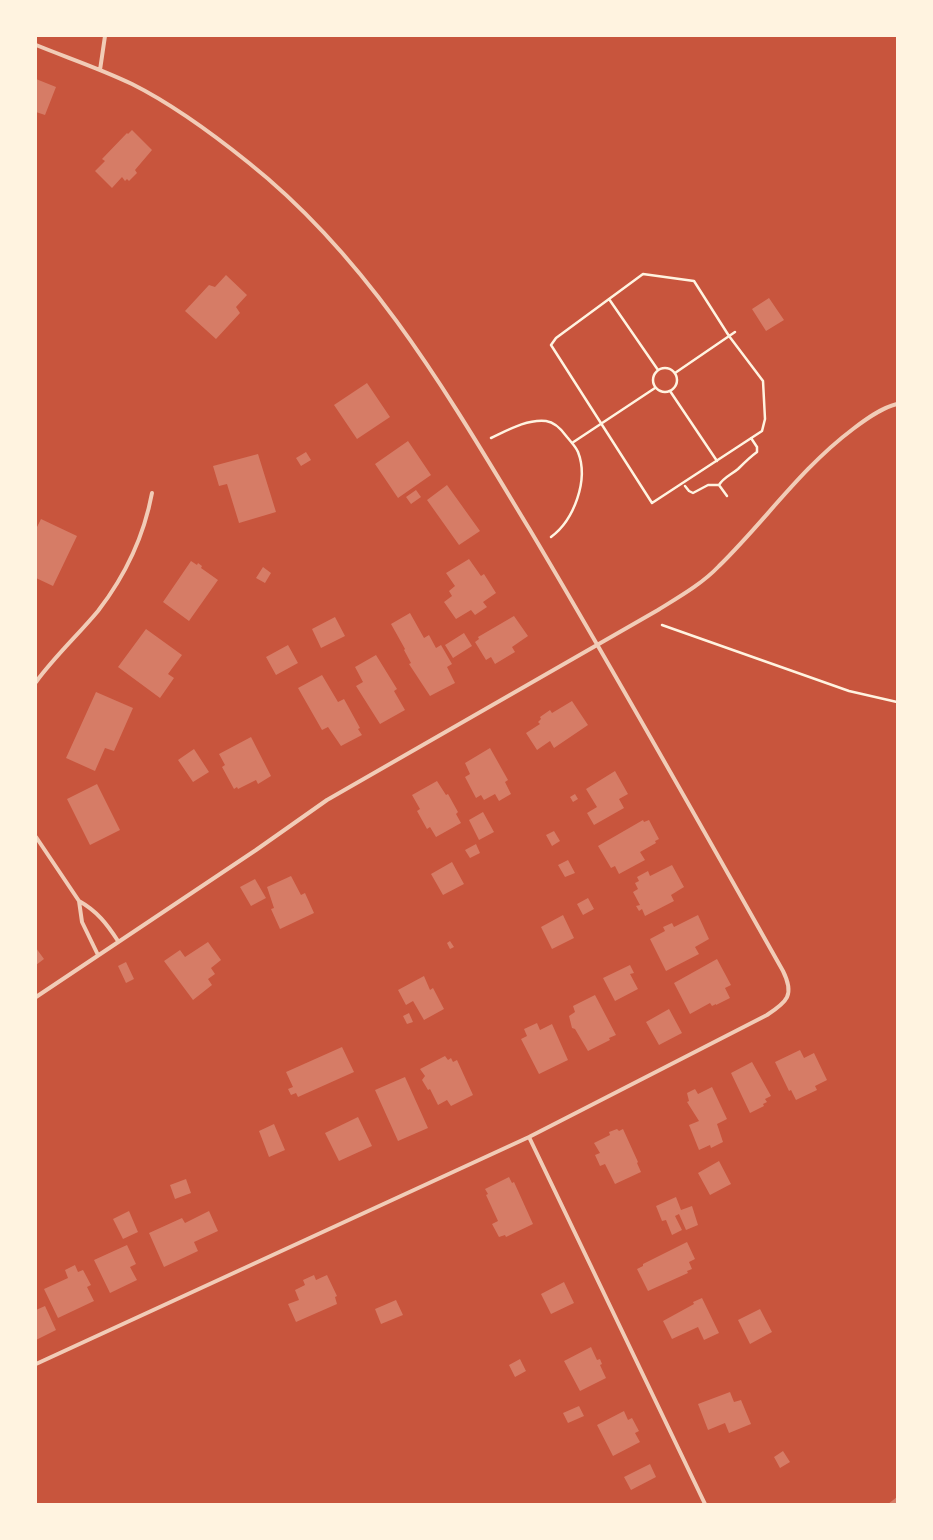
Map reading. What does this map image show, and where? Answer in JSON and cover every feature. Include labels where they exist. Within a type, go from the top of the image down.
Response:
[{"type":"street","points":[[100,70],[105,36]]},
{"type":"street","points":[[36,45],[100,70],[157,98],[209,133],[250,164],[321,228],[367,280],[430,370],[478,445],[539,546],[598,645],[780,964],[790,989],[790,994],[781,1005],[767,1015],[529,1137],[36,1364]]},
{"type":"street","points":[[36,997],[256,850],[327,800],[644,619],[680,596],[710,575],[824,452],[874,414],[897,404]]},
{"type":"street","points":[[36,682],[98,611],[120,578],[142,534],[152,493]]},
{"type":"street","points":[[36,837],[79,901],[82,922],[98,955]]},
{"type":"street","points":[[79,901],[90,907],[102,917],[118,941]]},
{"type":"street","points":[[529,1137],[705,1504]]},
{"type":"path","points":[[643,274],[694,281],[729,336],[763,381],[765,419],[762,431],[652,503],[551,345],[556,338],[609,299],[643,274]]},
{"type":"path","points":[[609,299],[658,370]]},
{"type":"path","points":[[675,373],[735,332]]},
{"type":"path","points":[[655,388],[653,376],[658,370],[666,368],[675,373],[677,382],[670,392]]},
{"type":"path","points":[[572,443],[655,388]]},
{"type":"path","points":[[655,388],[662,392],[670,392]]},
{"type":"path","points":[[670,392],[717,461]]},
{"type":"path","points":[[478,445],[513,428],[535,421],[548,421],[560,428],[578,452],[581,474],[576,506],[562,527],[539,546]]},
{"type":"path","points":[[719,485],[722,479],[739,468],[757,452],[757,447],[751,438]]},
{"type":"path","points":[[685,486],[693,493],[708,486],[719,485]]},
{"type":"path","points":[[719,485],[727,496]]},
{"type":"path","points":[[644,619],[849,692],[897,702]]},
{"type":"building","points":[[36,79],[56,87],[45,115],[36,112]]},
{"type":"building","points":[[132,130],[152,150],[135,170],[137,173],[129,181],[127,179],[125,181],[122,177],[112,188],[95,171],[105,161],[102,159],[127,133],[128,134]]},
{"type":"building","points":[[226,275],[247,295],[236,307],[240,313],[216,339],[185,311],[209,285],[215,287]]},
{"type":"building","points":[[769,298],[784,320],[766,331],[752,309]]},
{"type":"building","points":[[367,383],[390,417],[357,439],[334,405]]},
{"type":"building","points":[[408,441],[431,475],[398,498],[375,464]]},
{"type":"building","points":[[306,452],[311,460],[301,466],[296,458]]},
{"type":"building","points":[[258,454],[276,512],[239,523],[227,484],[219,486],[213,466]]},
{"type":"building","points":[[447,485],[480,531],[459,545],[427,500]]},
{"type":"building","points":[[416,490],[421,497],[411,504],[406,497]]},
{"type":"building","points":[[41,519],[77,536],[53,586],[36,578],[36,529]]},
{"type":"building","points":[[469,559],[481,576],[484,574],[496,593],[483,602],[487,607],[475,615],[471,610],[456,619],[444,602],[452,596],[449,591],[455,586],[446,573]]},
{"type":"building","points":[[191,561],[197,565],[198,563],[202,566],[201,568],[218,580],[189,621],[163,602]]},
{"type":"building","points":[[263,567],[271,573],[265,583],[256,578]]},
{"type":"building","points":[[410,613],[424,638],[429,635],[436,648],[441,645],[452,664],[447,667],[455,683],[430,696],[409,664],[411,663],[404,650],[405,649],[391,624]]},
{"type":"building","points":[[514,616],[528,636],[512,647],[515,652],[495,664],[491,657],[486,660],[475,642],[479,639],[478,637]]},
{"type":"building","points":[[335,617],[345,636],[321,648],[312,629]]},
{"type":"building","points":[[146,629],[182,655],[168,674],[174,678],[160,698],[118,667]]},
{"type":"building","points":[[464,633],[472,646],[453,658],[445,645]]},
{"type":"building","points":[[288,645],[298,663],[276,675],[266,657]]},
{"type":"building","points":[[376,655],[397,689],[394,691],[405,710],[380,724],[356,686],[363,682],[355,667]]},
{"type":"building","points":[[322,675],[338,702],[344,699],[360,728],[358,729],[362,735],[341,746],[328,727],[322,730],[298,688]]},
{"type":"building","points":[[96,692],[133,708],[114,751],[105,748],[95,771],[66,758]]},
{"type":"building","points":[[572,701],[588,725],[554,748],[550,741],[537,750],[526,733],[540,724],[538,722],[541,719],[540,717],[550,710],[552,713]]},
{"type":"building","points":[[251,737],[271,776],[258,784],[256,780],[238,789],[237,787],[234,789],[222,767],[225,765],[219,754]]},
{"type":"building","points":[[490,748],[508,780],[505,782],[511,794],[499,801],[495,794],[484,800],[481,795],[476,798],[465,777],[470,774],[465,763]]},
{"type":"building","points":[[194,749],[209,772],[193,782],[178,760]]},
{"type":"building","points":[[615,771],[628,794],[619,799],[624,808],[594,825],[587,813],[597,807],[586,789]]},
{"type":"building","points":[[437,781],[446,795],[448,794],[458,812],[456,814],[461,823],[436,837],[430,827],[427,829],[417,811],[420,809],[412,795]]},
{"type":"building","points":[[97,784],[120,830],[90,845],[67,799]]},
{"type":"building","points":[[575,794],[578,799],[573,802],[570,797]]},
{"type":"building","points":[[483,812],[494,832],[479,840],[469,820]]},
{"type":"building","points":[[643,820],[644,822],[649,820],[659,839],[655,841],[656,843],[640,852],[645,860],[619,874],[615,866],[611,868],[598,846]]},
{"type":"building","points":[[554,831],[560,841],[552,846],[546,835]]},
{"type":"building","points":[[476,844],[480,853],[470,858],[465,850]]},
{"type":"building","points":[[568,860],[575,873],[565,877],[558,865]]},
{"type":"building","points":[[452,862],[464,884],[443,895],[431,874]]},
{"type":"building","points":[[672,865],[684,887],[671,895],[674,901],[645,916],[642,909],[639,911],[636,906],[640,905],[633,892],[638,889],[635,883],[639,881],[637,877],[648,871],[650,876]]},
{"type":"building","points":[[291,876],[301,895],[305,893],[314,913],[280,929],[271,909],[274,908],[267,887]]},
{"type":"building","points":[[255,879],[266,898],[251,906],[240,887]]},
{"type":"building","points":[[588,898],[594,909],[583,915],[577,904]]},
{"type":"building","points":[[563,915],[574,938],[552,949],[541,927]]},
{"type":"building","points":[[698,915],[709,939],[695,947],[699,954],[666,971],[650,939],[665,931],[663,927],[672,923],[674,927]]},
{"type":"building","points":[[450,941],[454,947],[450,949],[447,943]]},
{"type":"building","points":[[208,942],[221,960],[211,968],[215,974],[208,979],[212,985],[193,1000],[164,961],[180,950],[185,957]]},
{"type":"building","points":[[36,948],[44,959],[36,965]]},
{"type":"building","points":[[717,959],[731,985],[725,988],[730,998],[712,1006],[710,1003],[690,1014],[674,983]]},
{"type":"building","points":[[126,962],[134,979],[126,983],[118,966]]},
{"type":"building","points":[[630,965],[634,973],[630,974],[638,989],[615,1001],[603,978]]},
{"type":"building","points":[[424,976],[430,990],[433,988],[444,1009],[424,1020],[413,1001],[406,1005],[398,990]]},
{"type":"building","points":[[595,995],[616,1035],[609,1038],[610,1040],[588,1051],[575,1029],[572,1028],[569,1016],[575,1012],[573,1006]]},
{"type":"building","points":[[669,1009],[682,1033],[659,1045],[646,1022]]},
{"type":"building","points":[[409,1013],[413,1022],[407,1024],[403,1016]]},
{"type":"building","points":[[537,1023],[540,1030],[552,1024],[568,1060],[539,1074],[521,1039],[527,1036],[524,1029]]},
{"type":"building","points":[[342,1047],[354,1072],[298,1097],[296,1093],[291,1095],[288,1089],[293,1087],[286,1072]]},
{"type":"building","points":[[800,1050],[804,1058],[814,1053],[827,1080],[815,1086],[817,1090],[796,1100],[791,1090],[789,1091],[775,1062]]},
{"type":"building","points":[[445,1056],[448,1060],[451,1058],[453,1062],[457,1060],[473,1095],[451,1106],[447,1100],[438,1105],[430,1089],[428,1090],[422,1080],[425,1076],[420,1069]]},
{"type":"building","points":[[752,1062],[771,1096],[765,1099],[767,1102],[763,1104],[764,1106],[750,1113],[731,1073]]},
{"type":"building","points":[[405,1077],[428,1128],[398,1141],[375,1090]]},
{"type":"building","points":[[712,1087],[727,1119],[717,1124],[723,1142],[711,1148],[710,1145],[699,1150],[689,1125],[699,1121],[687,1102],[689,1101],[687,1093],[695,1089],[698,1094]]},
{"type":"building","points":[[358,1117],[372,1146],[339,1161],[325,1133]]},
{"type":"building","points":[[274,1124],[285,1150],[269,1157],[259,1131]]},
{"type":"building","points":[[617,1129],[619,1131],[623,1129],[641,1172],[615,1184],[605,1164],[600,1166],[595,1155],[600,1153],[594,1143],[610,1135],[609,1132]]},
{"type":"building","points":[[719,1161],[731,1184],[710,1195],[698,1173]]},
{"type":"building","points":[[509,1177],[512,1183],[514,1182],[533,1224],[506,1237],[505,1235],[499,1237],[492,1224],[498,1221],[486,1195],[488,1194],[485,1189]]},
{"type":"building","points":[[186,1179],[191,1193],[175,1199],[170,1185]]},
{"type":"building","points":[[676,1197],[681,1210],[692,1206],[698,1225],[686,1230],[679,1214],[675,1216],[682,1230],[672,1235],[666,1220],[662,1221],[656,1206]]},
{"type":"building","points":[[129,1211],[138,1232],[123,1239],[113,1219]]},
{"type":"building","points":[[209,1211],[218,1231],[194,1242],[198,1251],[164,1267],[149,1233],[182,1218],[185,1223]]},
{"type":"building","points":[[687,1242],[695,1259],[689,1262],[692,1269],[687,1271],[688,1273],[648,1291],[637,1269],[643,1266],[643,1264]]},
{"type":"building","points":[[127,1245],[136,1264],[130,1267],[137,1280],[110,1293],[94,1260]]},
{"type":"building","points":[[75,1265],[78,1272],[83,1270],[91,1285],[87,1287],[94,1301],[58,1318],[44,1289],[68,1278],[65,1270]]},
{"type":"building","points":[[314,1275],[316,1280],[327,1275],[337,1296],[335,1297],[337,1304],[296,1322],[288,1304],[299,1300],[295,1290],[305,1285],[303,1280]]},
{"type":"building","points":[[564,1282],[574,1303],[551,1314],[541,1294]]},
{"type":"building","points":[[702,1298],[719,1333],[704,1340],[698,1327],[672,1339],[663,1321]]},
{"type":"building","points":[[396,1300],[403,1315],[381,1324],[375,1309]]},
{"type":"building","points":[[45,1306],[56,1330],[36,1340],[36,1310]]},
{"type":"building","points":[[760,1309],[772,1332],[750,1344],[738,1320]]},
{"type":"building","points":[[591,1347],[597,1360],[600,1359],[602,1364],[600,1365],[606,1378],[580,1391],[564,1361]]},
{"type":"building","points":[[520,1359],[526,1371],[515,1377],[509,1365]]},
{"type":"building","points":[[730,1392],[734,1402],[741,1400],[751,1424],[729,1433],[725,1423],[708,1430],[698,1404]]},
{"type":"building","points":[[579,1406],[584,1416],[568,1423],[563,1413]]},
{"type":"building","points":[[624,1411],[628,1420],[632,1418],[639,1431],[635,1433],[640,1442],[613,1456],[597,1425]]},
{"type":"building","points":[[783,1451],[790,1462],[780,1468],[774,1457]]},
{"type":"building","points":[[650,1464],[656,1477],[631,1490],[624,1477]]},
{"type":"building","points":[[897,1497],[897,1504],[888,1504]]}]
